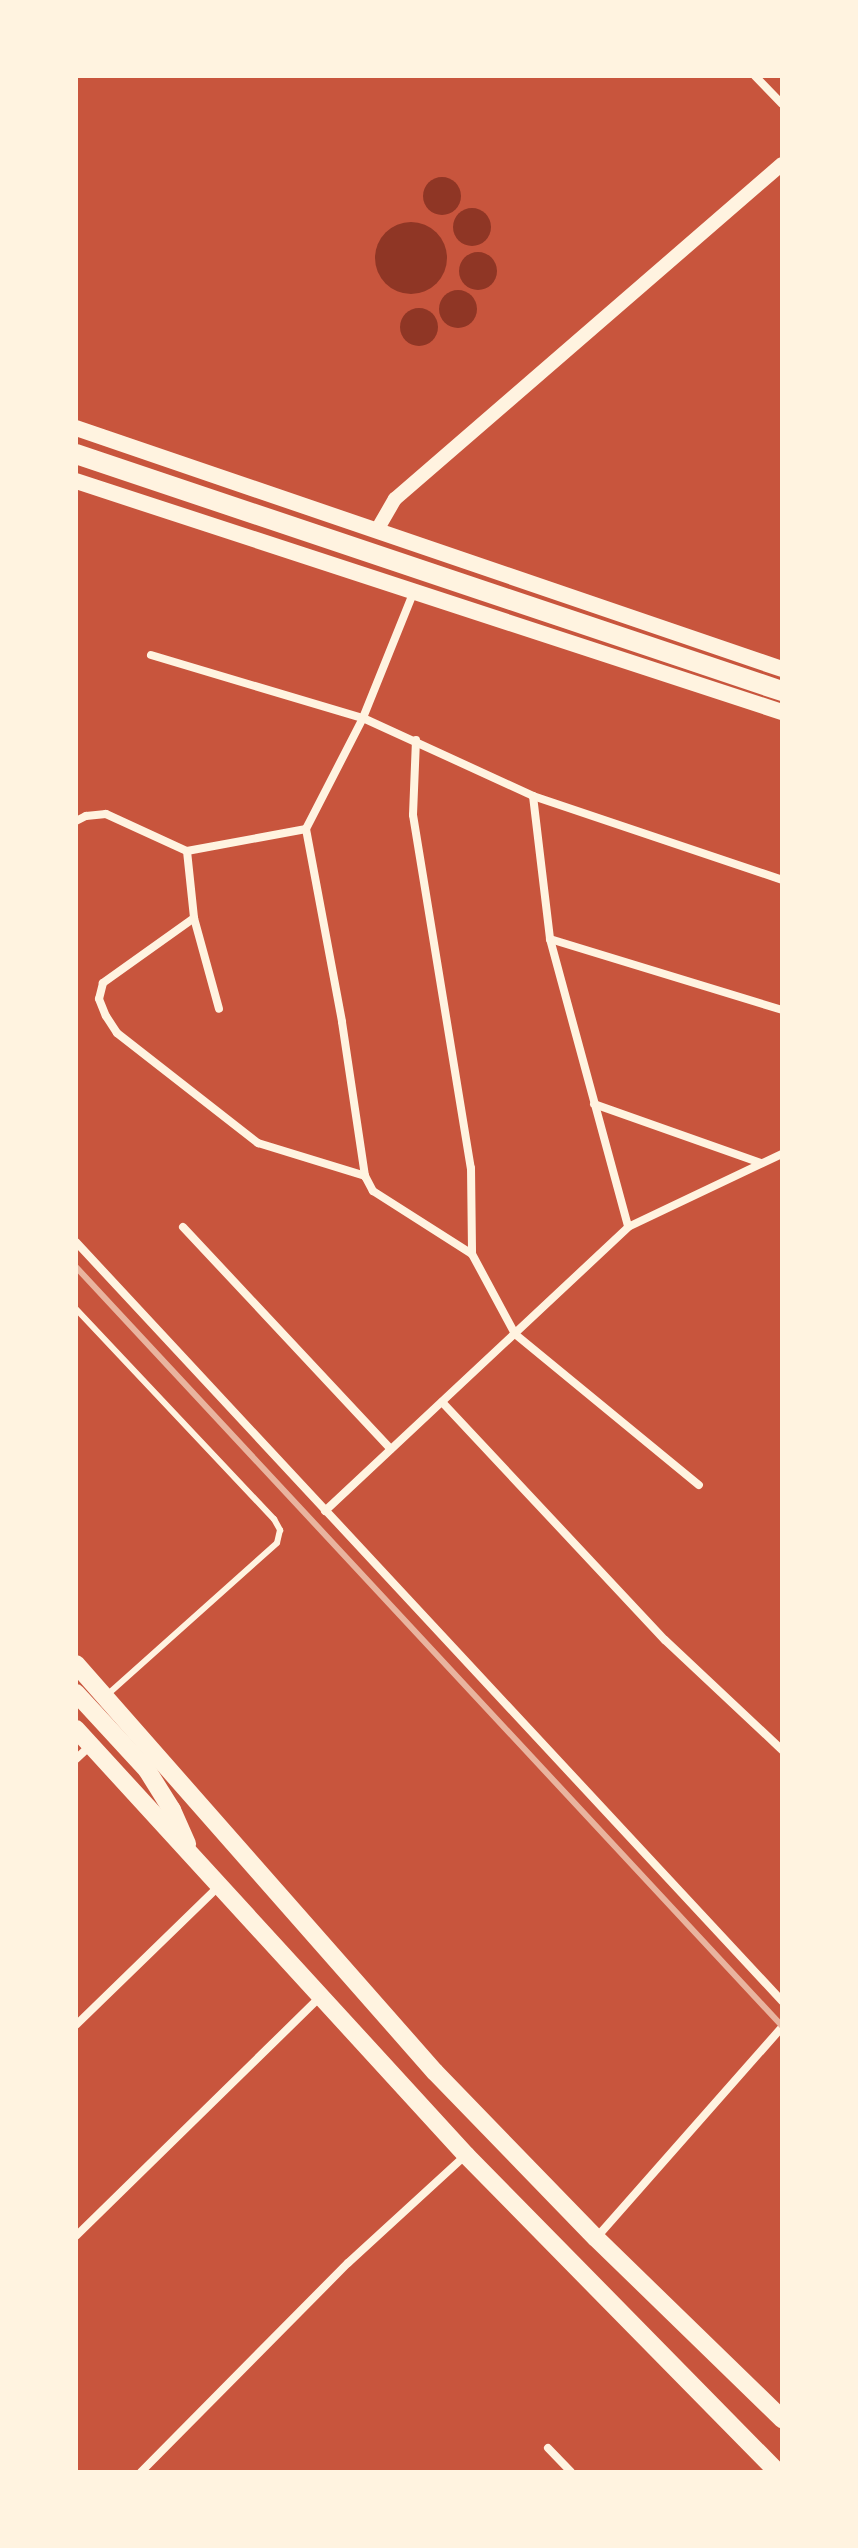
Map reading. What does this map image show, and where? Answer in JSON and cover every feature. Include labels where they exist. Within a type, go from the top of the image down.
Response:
[{"type":"highway","points":[[76,454],[782,691]]},
{"type":"main road","points":[[76,428],[782,669]]},
{"type":"main road","points":[[76,481],[782,712]]},
{"type":"main road","points":[[76,1664],[435,2072],[596,2238],[782,2419]]},
{"type":"main road","points":[[76,1693],[147,1770],[172,1810],[190,1853]]},
{"type":"main road","points":[[76,1729],[466,2155],[778,2472]]},
{"type":"street","points":[[755,76],[782,104]]},
{"type":"street","points":[[377,530],[395,499],[782,164]]},
{"type":"street","points":[[415,590],[363,718],[306,829],[342,1022],[365,1176],[373,1191],[472,1254]]},
{"type":"street","points":[[151,655],[363,718],[533,796],[782,880]]},
{"type":"street","points":[[416,740],[413,815],[471,1168],[472,1254],[515,1334],[699,1485]]},
{"type":"street","points":[[533,796],[550,939],[628,1227]]},
{"type":"street","points":[[76,821],[86,816],[106,814],[187,851],[306,829]]},
{"type":"street","points":[[187,851],[194,918],[219,1009]]},
{"type":"street","points":[[194,918],[103,983],[99,999],[117,1033],[258,1143],[365,1176]]},
{"type":"street","points":[[550,939],[782,1010]]},
{"type":"street","points":[[594,1104],[761,1163]]},
{"type":"street","points":[[325,1511],[628,1227],[782,1154]]},
{"type":"street","points":[[183,1227],[391,1449]]},
{"type":"street","points":[[76,1242],[778,1991],[782,2001]]},
{"type":"street","points":[[442,1402],[665,1640],[782,1750]]},
{"type":"street","points":[[76,1759],[91,1745]]},
{"type":"street","points":[[76,2025],[219,1886]]},
{"type":"street","points":[[77,2233],[320,1997]]},
{"type":"street","points":[[596,2238],[782,2027]]},
{"type":"street","points":[[141,2472],[348,2263],[466,2155]]},
{"type":"street","points":[[548,2448],[571,2472]]},
{"type":"lane","points":[[76,1309],[274,1519],[280,1530],[277,1543],[105,1697]]},
{"type":"shaded area","points":[[442,177],[455,183],[461,196],[455,209],[442,215],[429,209],[423,196],[429,183]]},
{"type":"shaded area","points":[[472,208],[485,214],[491,227],[485,240],[472,246],[459,240],[453,227],[459,214]]},
{"type":"shaded area","points":[[418,222],[437,232],[445,244],[445,272],[437,284],[425,292],[404,294],[385,284],[377,272],[375,251],[385,232],[397,224]]},
{"type":"shaded area","points":[[478,252],[491,258],[497,271],[491,284],[478,290],[465,284],[459,271],[465,258]]},
{"type":"shaded area","points":[[458,290],[471,296],[477,309],[471,322],[458,328],[445,322],[439,309],[445,296]]},
{"type":"shaded area","points":[[419,308],[433,313],[438,327],[433,341],[419,346],[405,341],[400,327],[405,313]]},
{"type":"railway","points":[[76,1267],[782,2026]]}]
